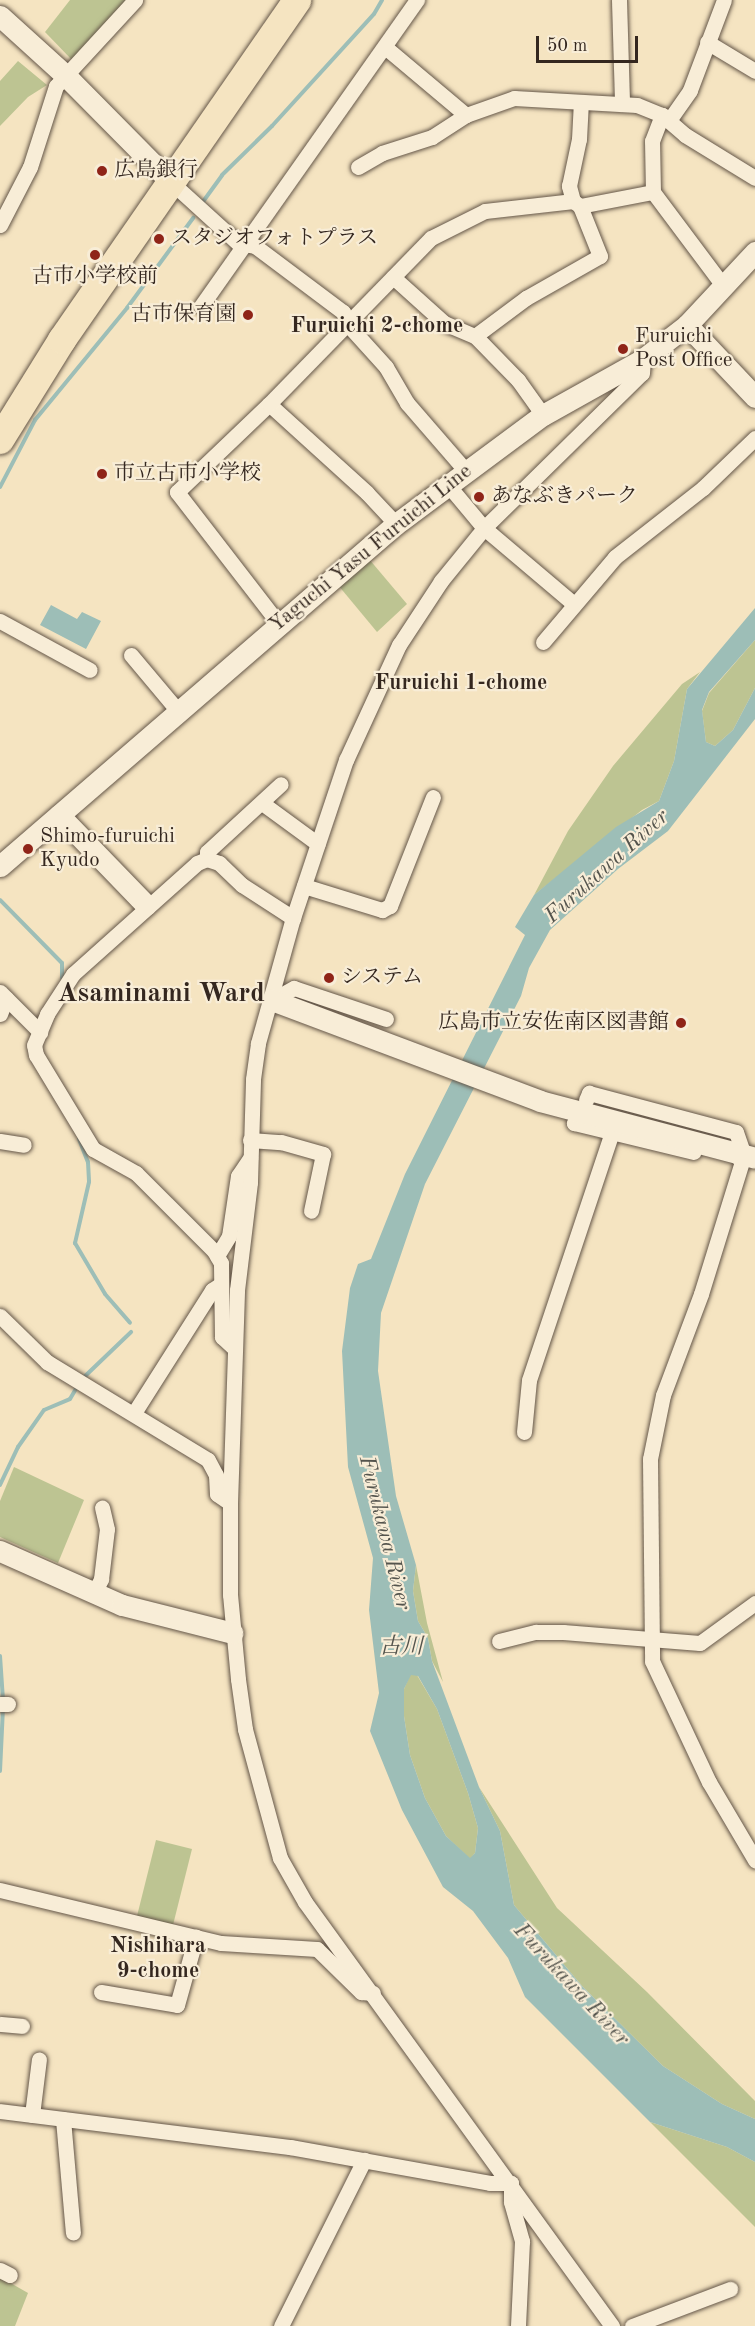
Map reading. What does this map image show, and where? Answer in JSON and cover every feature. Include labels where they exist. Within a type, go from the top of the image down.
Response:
[{"type":"highway","points":[[0,440],[62,340],[297,0]]},
{"type":"street","points":[[0,225],[30,167],[50,100],[65,75],[135,0]]},
{"type":"street","points":[[201,306],[417,0]]},
{"type":"street","points":[[619,0],[622,104]]},
{"type":"street","points":[[723,0],[690,90],[666,117],[652,141],[653,192],[665,203],[724,286]]},
{"type":"street","points":[[0,16],[65,75],[172,183],[238,243],[255,246],[343,312],[347,322],[386,367],[407,403],[465,471]]},
{"type":"street","points":[[707,42],[755,71]]},
{"type":"street","points":[[385,46],[466,115]]},
{"type":"street","points":[[358,167],[382,153],[432,137],[466,115],[514,98],[622,104],[666,117],[684,135],[755,178]]},
{"type":"street","points":[[475,336],[526,298],[600,256],[569,186],[579,139],[581,102]]},
{"type":"street","points":[[279,624],[177,492],[270,405],[347,322],[431,238],[485,211],[576,203],[653,192]]},
{"type":"street","name":"Yaguchi Yasu Furuichi Line","points":[[0,866],[396,524],[543,415],[643,359],[687,325],[755,252]]},
{"type":"street","points":[[393,277],[444,323],[475,336],[518,380],[543,415]]},
{"type":"street","points":[[687,325],[755,397]]},
{"type":"street","points":[[612,2326],[512,2183],[305,1902],[280,1858],[245,1729],[233,1633],[230,1503],[235,1349],[258,1043],[273,1000],[293,918],[346,760],[399,645],[441,581],[484,528],[642,373],[643,359]]},
{"type":"street","points":[[270,405],[367,493],[396,524]]},
{"type":"street","points":[[543,642],[615,557],[703,488],[755,438]]},
{"type":"street","points":[[448,485],[484,528],[573,604]]},
{"type":"street","points":[[0,621],[90,670]]},
{"type":"street","points":[[131,655],[178,711]]},
{"type":"street","points":[[207,859],[207,852],[281,784]]},
{"type":"street","points":[[304,886],[382,910],[390,906],[433,797]]},
{"type":"street","points":[[262,803],[318,844]]},
{"type":"street","points":[[59,815],[146,905]]},
{"type":"street","points":[[207,859],[146,905],[73,974],[36,1028],[36,1056],[93,1149],[143,1179],[217,1256],[221,1284],[222,1337],[235,1349]]},
{"type":"street","points":[[207,859],[219,863],[242,885],[293,918]]},
{"type":"street","points":[[273,1000],[294,988],[386,1019]]},
{"type":"street","points":[[3,995],[36,1028]]},
{"type":"street","points":[[0,1014],[3,995]]},
{"type":"street","points":[[273,1000],[540,1101],[749,1157]]},
{"type":"street","points":[[586,1100],[589,1093],[736,1132],[749,1157],[663,1395],[650,1459],[652,1661],[709,1782],[755,1860]]},
{"type":"street","points":[[577,1118],[574,1123],[726,1160],[749,1157]]},
{"type":"street","points":[[524,1432],[529,1380],[612,1132]]},
{"type":"street","points":[[250,1140],[281,1142],[323,1154],[311,1211]]},
{"type":"street","points":[[0,1141],[24,1145]]},
{"type":"street","points":[[217,1256],[229,1236],[238,1176],[250,1158]]},
{"type":"street","points":[[134,1413],[212,1290],[221,1284]]},
{"type":"street","points":[[0,1316],[33,1351],[208,1460],[216,1476],[217,1494],[230,1503]]},
{"type":"street","points":[[94,1593],[101,1579],[107,1529],[102,1508]]},
{"type":"street","points":[[0,1551],[94,1593],[167,1618],[233,1633]]},
{"type":"street","points":[[499,1641],[536,1632],[563,1632],[700,1643],[755,1603]]},
{"type":"street","points":[[0,1890],[196,1936],[259,1948],[317,1949],[361,1992],[373,1993]]},
{"type":"street","points":[[101,1992],[177,2005],[196,1936]]},
{"type":"street","points":[[0,2024],[22,2026]]},
{"type":"street","points":[[32,2115],[39,2059]]},
{"type":"street","points":[[0,2111],[290,2146],[490,2183],[512,2183]]},
{"type":"street","points":[[63,2119],[73,2233]]},
{"type":"street","points":[[281,2326],[364,2160]]},
{"type":"street","points":[[512,2183],[511,2202],[522,2241],[518,2326]]},
{"type":"street","points":[[632,2326],[730,2289]]},
{"type":"green space","points":[[70,0],[127,0],[72,60],[45,32]]},
{"type":"green space","points":[[18,61],[47,85],[28,97],[0,126],[0,81]]},
{"type":"green space","points":[[369,559],[407,604],[377,632],[338,585]]},
{"type":"green space","points":[[755,640],[755,688],[733,730],[715,746],[706,742],[702,711],[709,693]]},
{"type":"green space","points":[[700,672],[687,689],[674,761],[659,801],[642,810],[534,895],[568,831],[613,766],[682,684]]},
{"type":"green space","points":[[14,1467],[84,1500],[58,1563],[0,1537],[0,1501]]},
{"type":"green space","points":[[416,1565],[427,1623],[443,1682],[432,1661],[428,1638],[418,1621],[413,1591]]},
{"type":"green space","points":[[410,1675],[417,1675],[437,1709],[468,1793],[478,1828],[475,1853],[470,1859],[446,1836],[425,1798],[410,1755],[404,1716],[404,1689]]},
{"type":"green space","points":[[479,1787],[557,1908],[647,1992],[755,2101],[755,2119],[722,2104],[663,2066],[582,1986],[514,1905],[500,1831]]},
{"type":"green space","points":[[156,1840],[192,1849],[173,1925],[137,1916]]},
{"type":"green space","points":[[650,2122],[727,2147],[755,2162],[755,2227]]},
{"type":"green space","points":[[0,2277],[28,2293],[15,2326],[0,2326]]},
{"type":"water","points":[[51,605],[77,619],[82,612],[101,621],[86,649],[40,625]]},
{"type":"water","name":"古川","points":[[755,608],[755,640],[709,692],[702,710],[706,742],[715,746],[733,730],[755,688],[755,719],[668,831],[618,869],[550,930],[529,968],[521,996],[425,1184],[381,1313],[378,1371],[396,1496],[416,1565],[413,1591],[418,1621],[428,1638],[432,1661],[479,1787],[500,1831],[514,1905],[582,1986],[663,2066],[722,2104],[755,2119],[755,2162],[727,2147],[650,2122],[525,1997],[508,1958],[473,1911],[443,1887],[402,1810],[370,1731],[379,1693],[369,1610],[373,1558],[348,1467],[342,1351],[350,1288],[358,1264],[371,1259],[405,1174],[525,935],[515,927],[534,895],[616,827],[659,801],[674,761],[687,689]],"holes":[[[411,1675],[418,1676],[437,1709],[468,1793],[478,1828],[475,1853],[470,1858],[446,1836],[425,1798],[410,1755],[404,1716],[404,1689]]]},
{"type":"waterway","points":[[202,203],[222,175],[272,126],[374,14],[382,0]]},
{"type":"waterway","points":[[0,487],[35,420],[127,308],[193,218]]},
{"type":"waterway","points":[[0,900],[62,963],[62,978]]},
{"type":"waterway","points":[[79,1139],[88,1162],[89,1182],[75,1243],[105,1294],[130,1323]]},
{"type":"waterway","points":[[82,1379],[131,1332]]},
{"type":"waterway","points":[[0,1485],[18,1447],[44,1410],[70,1399],[78,1385]]},
{"type":"waterway","points":[[0,1656],[3,1700]]},
{"type":"waterway","points":[[0,1771],[3,1708]]},
{"type":"place","name":"広島銀行","points":[[102,171]]},
{"type":"place","name":"スタジオフォトプラス","points":[[159,239]]},
{"type":"place","name":"古市小学校前","points":[[95,255]]},
{"type":"place","name":"古市保育園","points":[[248,315]]},
{"type":"place","name":"Furuichi Post Office","points":[[623,349]]},
{"type":"place","name":"市立古市小学校","points":[[102,474]]},
{"type":"place","name":"あなぶきパーク","points":[[479,497]]},
{"type":"place","name":"Shimo-furuichi Kyudo","points":[[28,849]]},
{"type":"place","name":"システム","points":[[329,978]]},
{"type":"place","name":"広島市立安佐南区図書館","points":[[681,1023]]},
{"type":"district","name":"Furuichi 2-chome","points":[[377,327]]},
{"type":"district","name":"Furuichi 1-chome","points":[[461,684]]},
{"type":"district","name":"Asaminami Ward","points":[[161,994]]},
{"type":"district","name":"Nishihara 9-chome","points":[[158,1958]]},
{"type":"water label","name":"Furukawa River","points":[[607,867]]},
{"type":"water label","name":"Furukawa River","points":[[384,1533]]},
{"type":"water label","name":"Furukawa River","points":[[571,1985]]}]
